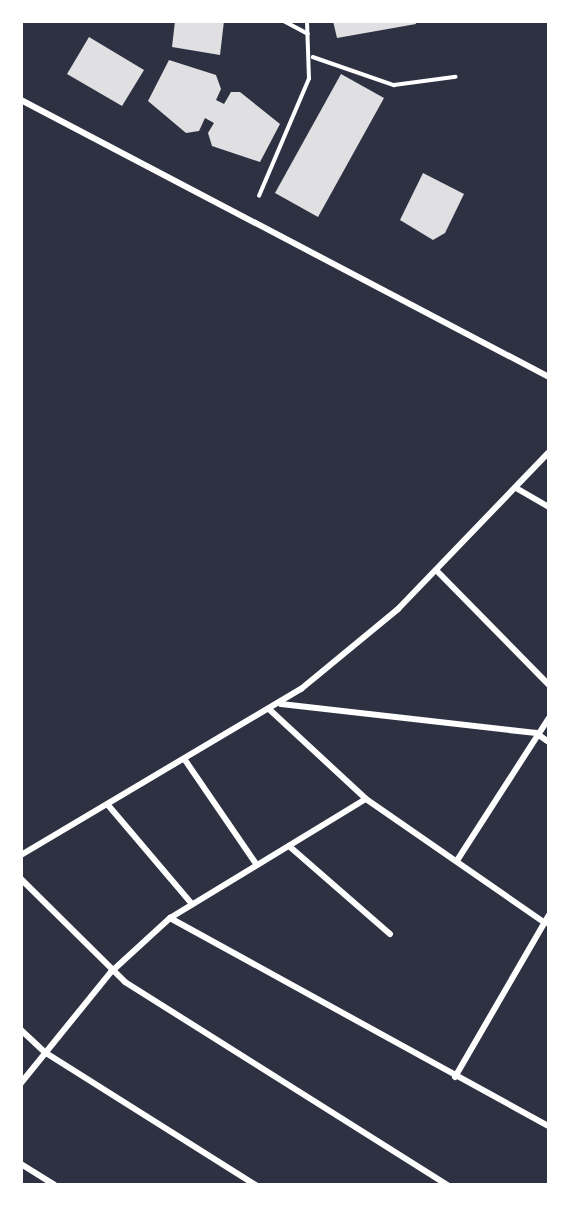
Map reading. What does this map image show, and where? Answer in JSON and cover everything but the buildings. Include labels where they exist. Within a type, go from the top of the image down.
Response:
[{"type":"street","points":[[21,100],[549,377]]},
{"type":"street","points":[[21,855],[281,704],[437,571],[549,452]]},
{"type":"street","points":[[516,488],[549,507]]},
{"type":"street","points":[[437,571],[549,685]]},
{"type":"street","points":[[281,704],[536,733],[549,742]]},
{"type":"street","points":[[270,710],[366,800],[458,859],[545,923]]},
{"type":"street","points":[[458,859],[536,733],[549,718]]},
{"type":"street","points":[[185,760],[257,865]]},
{"type":"street","points":[[21,1083],[111,972],[170,918],[366,800]]},
{"type":"street","points":[[108,805],[192,904]]},
{"type":"street","points":[[289,846],[390,933]]},
{"type":"street","points":[[21,878],[111,972],[447,1185]]},
{"type":"street","points":[[455,1077],[549,915]]},
{"type":"street","points":[[170,918],[455,1077],[548,1124]]},
{"type":"street","points":[[21,1030],[46,1053],[256,1185]]},
{"type":"street","points":[[21,1164],[54,1185]]},
{"type":"lane","points":[[284,21],[308,34]]},
{"type":"lane","points":[[259,197],[302,103],[313,57],[307,21]]},
{"type":"lane","points":[[313,57],[394,85],[455,77]]}]
